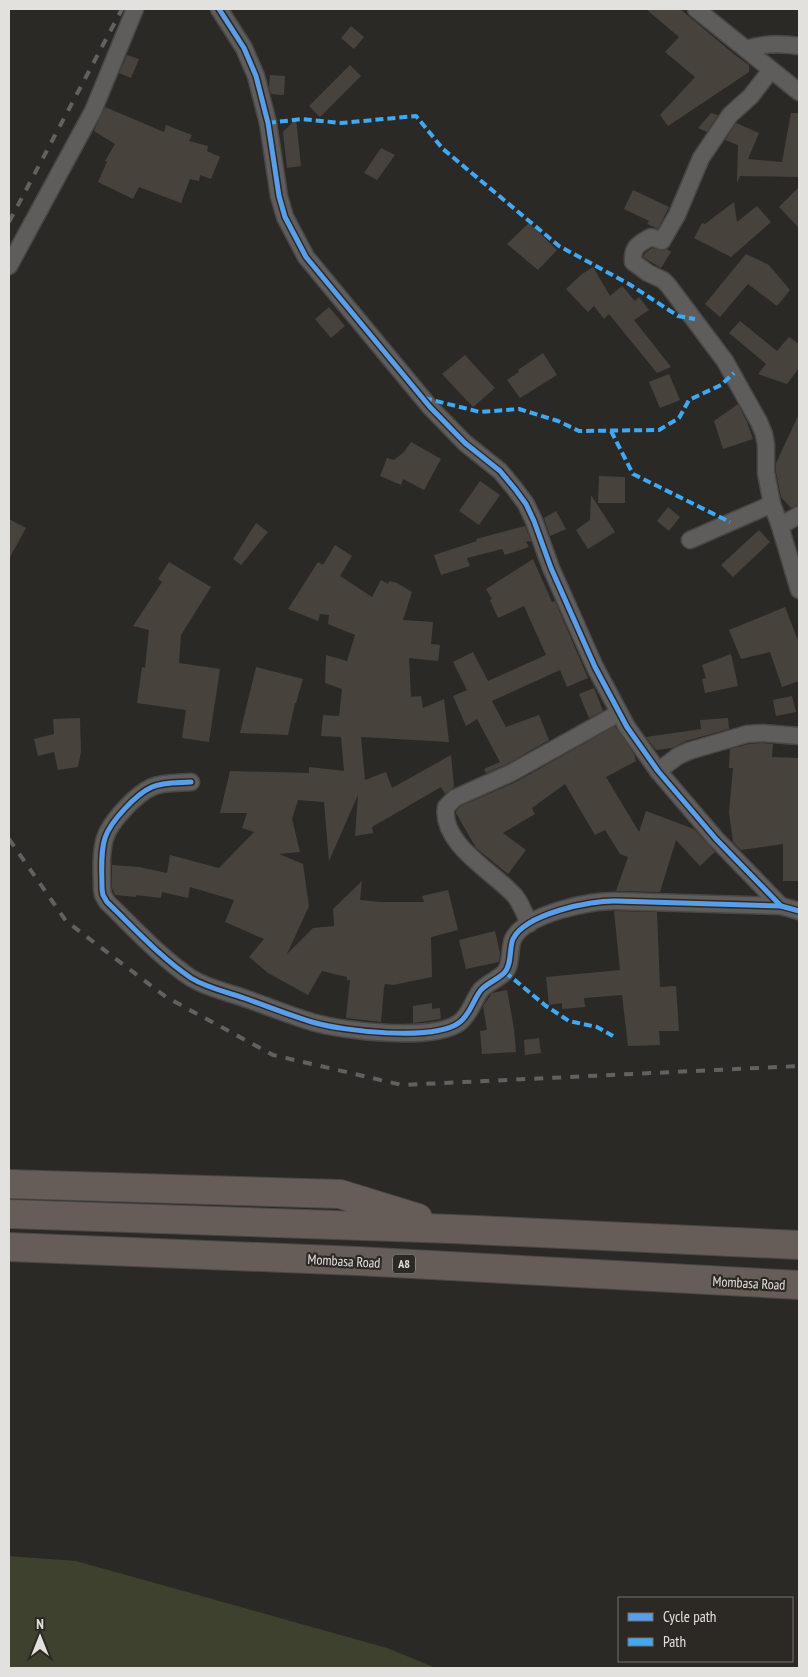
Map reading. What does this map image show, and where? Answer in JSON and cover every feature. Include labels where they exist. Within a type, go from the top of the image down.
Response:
[{"type":"highway","points":[[9,1184],[340,1194],[453,1229]]},
{"type":"highway","points":[[9,1214],[453,1229],[799,1245]]},
{"type":"highway","name":"Mombasa Road","points":[[9,1247],[357,1262],[799,1285]]},
{"type":"street","points":[[9,266],[93,112],[135,9]]},
{"type":"street","points":[[219,9],[244,48],[256,76],[268,122],[279,196],[296,241],[306,256],[430,407],[465,443],[500,471],[515,489],[530,513],[551,568],[595,667],[619,713],[644,753],[716,840],[781,906]]},
{"type":"street","points":[[696,9],[799,92]]},
{"type":"street","points":[[746,49],[776,44],[799,46]]},
{"type":"street","points":[[771,70],[751,96],[730,115],[706,152],[662,241],[651,237],[636,246],[632,253],[633,262],[668,285],[734,373],[764,434],[767,454],[766,473],[772,504],[799,590]]},
{"type":"street","points":[[690,540],[772,504]]},
{"type":"street","points":[[780,526],[799,515]]},
{"type":"street","points":[[529,924],[523,907],[515,896],[481,868],[465,851],[446,820],[446,807],[455,798],[511,773],[619,713]]},
{"type":"street","points":[[658,771],[689,750],[747,734],[799,736]]},
{"type":"street","points":[[191,782],[152,787],[137,796],[125,809],[104,840],[102,895],[107,902],[173,964],[193,979],[313,1022],[344,1029],[429,1033],[450,1028],[460,1022],[468,1013],[481,990],[505,972],[514,938],[529,924],[539,918],[579,905],[604,901],[781,906],[799,911]]},
{"type":"green space","points":[[9,1556],[76,1561],[387,1648],[436,1668],[9,1668]]},
{"type":"building","points":[[646,9],[680,9],[749,65],[749,72],[668,126],[660,115],[695,77],[665,52],[679,37]]},
{"type":"building","points":[[351,26],[364,37],[354,49],[341,38]]},
{"type":"building","points":[[127,55],[139,59],[131,78],[119,73]]},
{"type":"building","points":[[350,65],[361,76],[320,117],[309,106]]},
{"type":"building","points":[[270,75],[285,76],[284,95],[271,94],[269,87]]},
{"type":"building","points":[[105,107],[164,132],[166,125],[192,135],[189,141],[208,146],[207,151],[220,157],[211,179],[200,175],[199,181],[190,179],[181,203],[139,187],[133,199],[98,182],[107,162],[105,161],[115,144],[94,131]]},
{"type":"building","points":[[711,113],[718,115],[707,132],[698,128]]},
{"type":"building","points":[[791,113],[799,113],[799,177],[740,176],[737,183],[738,145],[725,140],[736,123],[759,133],[748,159],[782,162]]},
{"type":"building","points":[[296,119],[301,166],[287,168],[283,132]]},
{"type":"building","points":[[381,148],[395,155],[377,180],[364,173]]},
{"type":"building","points":[[799,187],[799,228],[779,207]]},
{"type":"building","points":[[633,190],[669,207],[658,229],[647,224],[649,221],[624,209]]},
{"type":"building","points":[[734,202],[737,222],[757,206],[771,222],[731,257],[694,238],[702,223],[705,224]]},
{"type":"building","points":[[529,223],[557,250],[538,270],[507,244]]},
{"type":"building","points":[[652,248],[663,251],[667,249],[671,252],[661,268],[643,257]]},
{"type":"building","points":[[746,254],[769,265],[790,290],[777,306],[748,284],[720,317],[705,304]]},
{"type":"building","points":[[593,267],[610,296],[622,286],[635,301],[639,297],[649,310],[634,320],[671,367],[657,373],[609,314],[604,319],[594,306],[588,312],[566,289],[582,274]]},
{"type":"building","points":[[329,307],[345,326],[331,338],[315,319]]},
{"type":"building","points":[[740,321],[777,351],[789,337],[799,344],[799,368],[787,384],[758,374],[766,364],[729,333]]},
{"type":"building","points":[[543,353],[557,375],[520,398],[507,380]]},
{"type":"building","points":[[465,355],[495,388],[473,407],[442,374]]},
{"type":"building","points":[[669,374],[680,400],[660,408],[649,382]]},
{"type":"building","points":[[738,404],[753,439],[723,449],[714,421]]},
{"type":"building","points":[[799,414],[799,505],[791,508],[781,497],[776,463]]},
{"type":"building","points":[[411,442],[441,459],[424,490],[403,479],[401,485],[380,476],[387,458],[394,460],[404,452]]},
{"type":"building","points":[[599,476],[625,477],[625,503],[598,503]]},
{"type":"building","points":[[480,481],[500,495],[479,525],[459,511]]},
{"type":"building","points":[[591,495],[615,532],[588,549],[576,530],[590,520]]},
{"type":"building","points":[[668,507],[680,517],[669,531],[657,521]]},
{"type":"building","points":[[556,511],[566,529],[550,536],[544,518]]},
{"type":"building","points":[[9,519],[26,528],[9,559]]},
{"type":"building","points":[[256,523],[268,532],[241,565],[233,559]]},
{"type":"building","points":[[525,526],[531,541],[526,542],[529,547],[505,555],[502,549],[467,558],[470,566],[441,575],[434,555],[477,541],[476,539]]},
{"type":"building","points":[[759,530],[770,542],[733,577],[721,565]]},
{"type":"building","points":[[335,545],[352,556],[340,576],[372,597],[381,580],[388,584],[389,581],[397,583],[412,592],[403,620],[433,622],[431,644],[440,645],[438,661],[409,658],[411,697],[421,696],[423,708],[444,699],[449,742],[361,737],[365,780],[386,772],[392,788],[451,755],[454,787],[445,794],[441,787],[372,827],[373,833],[355,836],[358,795],[329,861],[324,802],[298,800],[292,819],[300,852],[279,854],[303,864],[309,906],[287,954],[313,928],[334,926],[333,909],[362,881],[360,900],[424,902],[422,896],[448,890],[458,930],[431,937],[432,977],[393,985],[385,984],[381,1022],[346,1018],[350,980],[347,980],[347,977],[322,971],[308,995],[268,973],[249,957],[264,939],[225,922],[234,900],[190,887],[188,898],[162,892],[161,898],[115,895],[112,888],[112,865],[139,867],[167,873],[170,855],[219,868],[254,832],[242,828],[247,813],[220,813],[230,771],[309,773],[309,767],[344,771],[341,737],[321,736],[323,715],[339,716],[342,689],[325,683],[326,655],[347,661],[355,635],[328,624],[329,615],[320,614],[318,621],[288,609],[318,562],[323,565]]},
{"type":"building","points":[[533,559],[552,602],[555,601],[588,678],[567,687],[560,670],[492,701],[506,727],[539,715],[549,740],[507,764],[486,773],[484,769],[500,762],[477,719],[466,726],[453,696],[467,690],[453,662],[473,652],[488,681],[546,655],[524,606],[498,618],[490,600],[492,599],[486,589]]},
{"type":"building","points":[[169,562],[211,587],[181,635],[179,663],[220,669],[209,742],[182,738],[186,710],[137,703],[142,667],[145,668],[149,630],[133,626],[162,582],[158,579]]},
{"type":"building","points":[[785,607],[799,643],[799,681],[782,687],[770,652],[741,659],[729,630]]},
{"type":"building","points":[[731,654],[738,686],[705,693],[702,679],[706,678],[702,665]]},
{"type":"building","points":[[256,667],[303,679],[295,703],[288,735],[240,733]]},
{"type":"building","points":[[594,688],[603,711],[589,718],[579,694]]},
{"type":"building","points":[[792,696],[796,712],[776,716],[773,700]]},
{"type":"building","points":[[80,718],[81,752],[78,767],[58,770],[54,752],[38,756],[34,739],[54,734],[53,719]]},
{"type":"building","points":[[728,718],[729,729],[686,741],[672,748],[656,750],[646,737],[701,729],[700,720]]},
{"type":"building","points":[[615,726],[634,754],[636,761],[606,777],[639,832],[646,811],[694,829],[715,852],[700,866],[676,840],[660,892],[616,891],[628,857],[620,854],[605,830],[595,835],[565,784],[532,808],[535,814],[503,833],[526,850],[508,874],[476,848],[456,813],[461,806],[516,782]]},
{"type":"building","points":[[762,743],[773,744],[772,757],[799,758],[799,881],[783,881],[783,844],[741,850],[733,842],[729,812],[733,768],[729,768],[730,749]]},
{"type":"building","points":[[614,911],[657,912],[660,987],[676,986],[679,1031],[659,1031],[660,1045],[628,1046],[622,995],[584,998],[585,1007],[562,1009],[562,1003],[549,1005],[546,977],[620,970]]},
{"type":"building","points":[[495,931],[500,953],[499,962],[466,969],[459,940]]},
{"type":"building","points":[[507,990],[516,1052],[482,1054],[480,1031],[487,1030],[483,1006],[492,993]]},
{"type":"building","points":[[432,1003],[432,1009],[440,1008],[441,1019],[413,1023],[413,1006]]},
{"type":"building","points":[[539,1038],[541,1053],[525,1055],[524,1040]]},
{"type":"railway","points":[[9,222],[122,9]]},
{"type":"railway","points":[[9,839],[66,921],[166,997],[273,1055],[402,1085],[799,1066]]},
{"type":"marked path","points":[[268,123],[302,119],[341,123],[416,116],[443,149],[559,246],[629,284],[678,316],[695,319]]},
{"type":"marked path","points":[[424,398],[480,412],[519,409],[558,421],[579,431],[659,430],[679,418],[689,400],[721,385],[734,373]]},
{"type":"marked path","points":[[611,431],[633,474],[730,522]]},
{"type":"marked path","points":[[505,972],[546,1006],[569,1021],[597,1027],[613,1036]]},
{"type":"cycle path","points":[[219,9],[244,48],[256,76],[268,123],[279,196],[285,217],[306,257],[430,407],[465,443],[500,471],[526,504],[551,568],[595,667],[627,727],[658,771],[716,839],[781,906]]},
{"type":"cycle path","points":[[191,782],[166,783],[152,787],[131,802],[112,824],[105,838],[102,850],[102,889],[107,902],[148,942],[191,978],[210,987],[303,1019],[344,1029],[388,1033],[431,1032],[448,1028],[460,1022],[481,990],[500,977],[507,969],[513,939],[520,930],[531,922],[560,910],[591,903],[616,901],[781,906],[799,911]]}]
